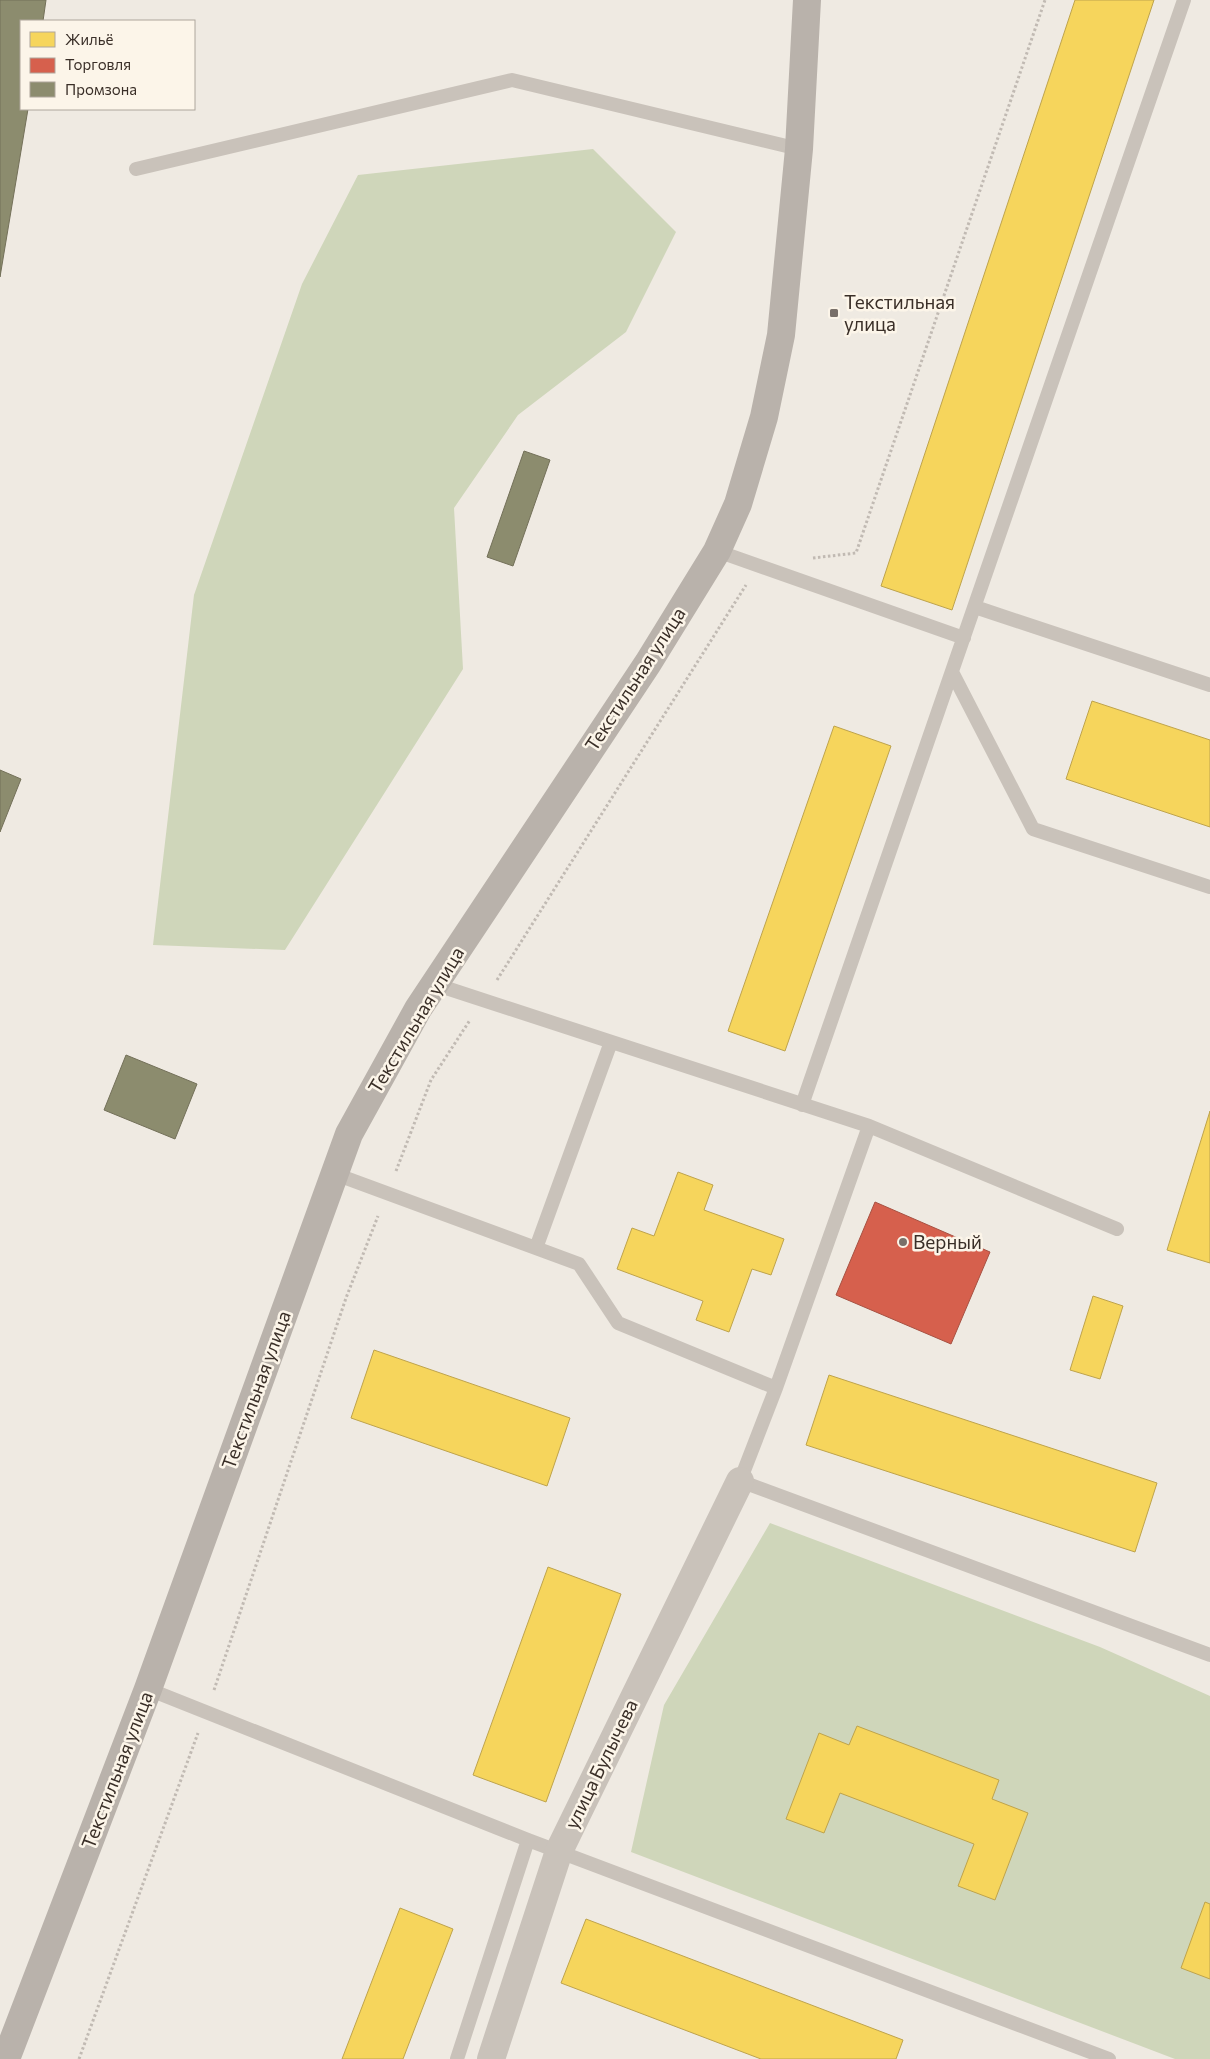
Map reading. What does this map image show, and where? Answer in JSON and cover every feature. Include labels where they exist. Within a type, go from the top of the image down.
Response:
[{"type":"main road","name":"Текстильная улица","points":[[6,2059],[148,1689],[349,1134],[418,1009],[648,663],[717,551],[738,504],[766,408],[781,335],[799,149],[807,0]]},
{"type":"street","name":"улица Булычева","points":[[491,2059],[559,1851],[740,1481]]},
{"type":"lane","points":[[802,1105],[1184,0]]},
{"type":"lane","points":[[136,169],[512,80],[799,149]]},
{"type":"lane","points":[[717,551],[964,638]]},
{"type":"lane","points":[[975,607],[1210,685]]},
{"type":"lane","points":[[952,672],[1033,829],[1210,887]]},
{"type":"lane","points":[[434,984],[869,1126],[1117,1229]]},
{"type":"lane","points":[[536,1248],[610,1042]]},
{"type":"lane","points":[[869,1126],[776,1388],[740,1481],[1210,1655]]},
{"type":"lane","points":[[334,1174],[579,1264],[618,1323],[776,1388]]},
{"type":"lane","points":[[148,1689],[528,1840],[1109,2059]]},
{"type":"lane","points":[[456,2059],[528,1840]]},
{"type":"green space","points":[[593,149],[676,232],[626,332],[518,415],[454,508],[463,669],[285,950],[153,945],[194,595],[302,284],[358,175]]},
{"type":"green space","points":[[770,1523],[1100,1647],[1210,1696],[1210,2059],[1175,2059],[631,1852],[664,1705]]},
{"type":"building: Жильё","points":[[1075,0],[1154,0],[952,610],[881,586]]},
{"type":"building: Жильё","points":[[1092,701],[1210,740],[1210,827],[1066,779]]},
{"type":"building: Жильё","points":[[834,726],[891,746],[785,1051],[728,1031]]},
{"type":"building: Жильё","points":[[1210,1111],[1210,1263],[1167,1250]]},
{"type":"building: Жильё","points":[[678,1172],[713,1185],[704,1210],[784,1239],[771,1275],[752,1269],[729,1332],[696,1320],[703,1301],[617,1269],[632,1228],[654,1236]]},
{"type":"building: Жильё","points":[[1093,1296],[1123,1306],[1100,1379],[1070,1370]]},
{"type":"building: Жильё","points":[[374,1350],[570,1418],[547,1486],[351,1418]]},
{"type":"building: Жильё","points":[[829,1375],[1157,1483],[1135,1552],[806,1445]]},
{"type":"building: Жильё","points":[[548,1567],[621,1594],[546,1802],[473,1775]]},
{"type":"building: Жильё","points":[[857,1726],[999,1780],[992,1799],[1028,1813],[995,1900],[958,1886],[974,1844],[840,1793],[824,1833],[786,1819],[819,1733],[849,1745]]},
{"type":"building: Жильё","points":[[1205,1902],[1210,1904],[1210,1979],[1181,1968]]},
{"type":"building: Жильё","points":[[400,1908],[453,1929],[403,2059],[342,2059]]},
{"type":"building: Жильё","points":[[586,1919],[903,2040],[896,2059],[761,2059],[561,1983]]},
{"type":"building: Торговля","points":[[875,1202],[990,1252],[951,1344],[836,1295]]},
{"type":"building: Промзона","points":[[0,0],[46,0],[43,20],[20,20],[20,110],[28,110],[0,277]]},
{"type":"building: Промзона","points":[[524,451],[550,460],[513,566],[487,557]]},
{"type":"building: Промзона","points":[[0,770],[21,779],[0,832]]},
{"type":"building: Промзона","points":[[126,1055],[197,1084],[175,1139],[104,1110]]},
{"type":"place","name":"Текстильная улица","points":[[834,313]]},
{"type":"place","name":"Верный","points":[[903,1242]]}]
